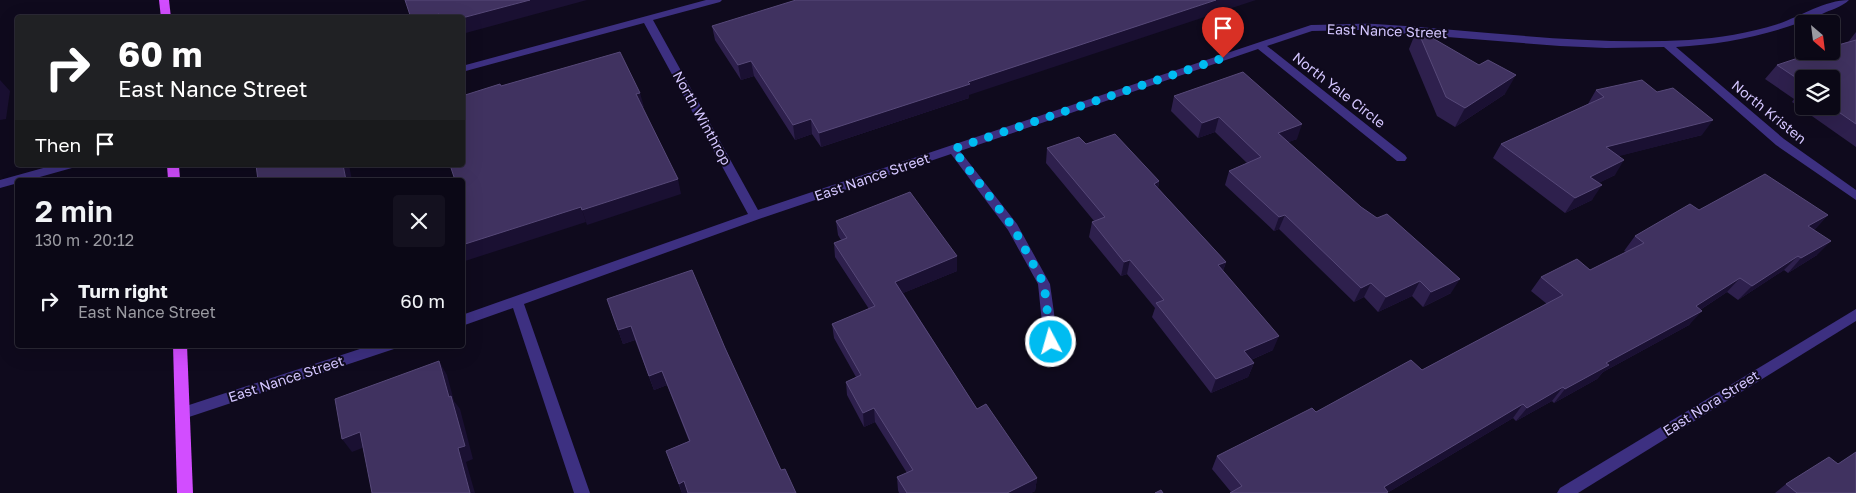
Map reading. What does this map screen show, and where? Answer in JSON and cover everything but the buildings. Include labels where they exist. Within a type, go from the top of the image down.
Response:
[{"type":"main road","points":[[164,0],[166,15]]},
{"type":"main road","points":[[180,348],[185,493]]},
{"type":"street","points":[[465,68],[717,0]]},
{"type":"street","name":"East Nance Street","points":[[465,319],[756,216],[1311,28],[1373,27],[1538,40],[1668,45],[1745,36],[1804,19],[1844,0]]},
{"type":"street","name":"North Winthrop","points":[[648,20],[756,216]]},
{"type":"street","name":"North Yale Circle","points":[[1259,45],[1401,158]]},
{"type":"street","name":"North Kristen","points":[[1668,45],[1780,142],[1856,196]]},
{"type":"street","points":[[953,149],[1013,227],[1044,284],[1051,342]]},
{"type":"street","points":[[21,178],[61,167]]},
{"type":"street","points":[[0,184],[15,180]]},
{"type":"street","points":[[517,302],[582,493]]},
{"type":"street","name":"East Nora Street","points":[[1566,493],[1856,314]]},
{"type":"street","name":"East Nance Street","points":[[183,413],[380,348]]},
{"type":"route","points":[[1051,342],[1044,284],[1013,227],[953,149],[1223,58]]}]
